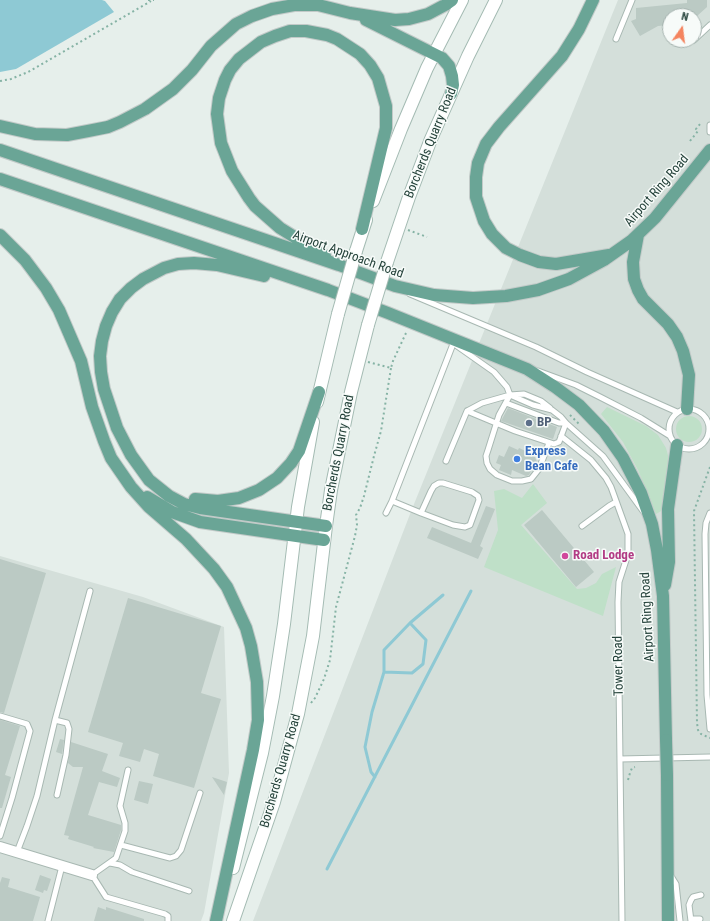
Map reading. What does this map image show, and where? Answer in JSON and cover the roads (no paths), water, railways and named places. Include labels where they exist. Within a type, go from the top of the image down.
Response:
[{"type":"main road","points":[[0,126],[35,134],[50,135],[82,133],[108,127],[120,122],[145,110],[168,94],[192,70],[211,46],[236,24],[252,16],[272,9],[300,4],[328,7],[387,20],[401,20],[418,17],[432,12],[452,0]]},
{"type":"main road","name":"Borcherds Quarry Road","points":[[216,921],[239,845],[264,738],[282,638],[303,472],[319,392],[338,314],[362,229],[401,129],[434,53],[462,0]]},
{"type":"main road","name":"Borcherds Quarry Road","points":[[233,921],[274,802],[295,726],[313,636],[324,540],[335,471],[351,392],[368,325],[411,191],[451,94],[496,0]]},
{"type":"main road","points":[[593,0],[580,29],[562,56],[496,130],[486,144],[478,163],[476,197],[484,221],[496,239],[506,248],[529,259],[544,263],[556,264],[612,255]]},
{"type":"main road","points":[[350,13],[442,58],[450,69],[453,82],[451,94]]},
{"type":"main road","points":[[339,265],[315,249],[288,234],[268,219],[248,198],[226,158],[220,139],[217,120],[222,90],[230,70],[239,59],[261,42],[290,31],[306,31],[327,35],[337,39],[360,54],[370,65],[378,78],[386,106],[386,128],[362,229]]},
{"type":"main road","name":"Airport Approach Road","points":[[0,150],[339,265],[395,286]]},
{"type":"main road","name":"Airport Ring Road","points":[[395,286],[427,294],[453,298],[480,298],[513,295],[538,290],[570,279],[612,255],[638,235],[659,214],[710,150]]},
{"type":"main road","points":[[0,179],[328,290],[449,340],[521,367]]},
{"type":"main road","points":[[0,235],[25,260],[46,288],[59,310],[81,361],[92,407],[111,458],[131,487],[149,507],[190,542],[210,564],[224,583],[242,619],[251,646],[258,699],[258,720],[216,921]]},
{"type":"main road","points":[[638,235],[633,262],[634,279],[638,290],[643,299],[668,324],[683,351],[689,375],[689,395],[682,410]]},
{"type":"main road","points":[[326,526],[200,508],[184,504],[162,491],[142,472],[117,428],[107,399],[101,372],[100,356],[103,333],[112,312],[120,299],[137,283],[150,274],[164,268],[186,263],[217,265],[328,290]]},
{"type":"main road","name":"Airport Ring Road","points":[[521,367],[566,394],[604,431],[620,452],[630,469],[641,493],[650,519],[658,550],[663,596],[667,775],[668,921]]},
{"type":"main road","points":[[126,446],[149,475],[162,485],[176,492],[190,498],[204,501],[240,498],[271,483],[282,474],[291,463],[302,444],[319,392]]},
{"type":"main road","points":[[663,596],[669,562],[668,509],[673,441]]},
{"type":"main road","points":[[125,477],[154,502],[167,510],[186,518],[205,523],[324,540]]},
{"type":"street","points":[[0,847],[92,875]]},
{"type":"lane","points":[[616,39],[632,0]]},
{"type":"lane","points":[[702,33],[710,25]]},
{"type":"lane","points":[[710,125],[710,132]]},
{"type":"lane","name":"Airport Approach Road","points":[[395,286],[416,297],[536,347],[594,375],[682,410]]},
{"type":"lane","points":[[386,513],[449,340],[494,372],[507,387],[510,394],[533,406],[552,410],[561,416],[566,423],[603,456],[650,519]]},
{"type":"lane","points":[[521,367],[539,371],[576,385],[641,418],[685,448],[691,449],[698,447],[710,439]]},
{"type":"lane","points":[[510,394],[497,423],[486,456],[490,469],[497,476],[517,482],[531,479],[539,470],[549,443]]},
{"type":"lane","points":[[446,461],[467,411],[482,403],[510,394]]},
{"type":"lane","points":[[506,403],[558,423],[566,423]]},
{"type":"lane","points":[[673,441],[669,424],[671,419],[682,410],[700,412],[709,422],[708,435],[703,443]]},
{"type":"lane","points":[[467,411],[549,443],[557,444],[566,423]]},
{"type":"lane","name":"Tower Road","points":[[561,436],[600,469],[611,487],[628,534],[628,554],[619,582],[618,602],[622,921]]},
{"type":"lane","points":[[392,500],[421,513],[453,525],[465,527],[470,525],[474,517],[479,498],[472,492],[439,483],[434,486],[421,513]]},
{"type":"lane","points":[[582,526],[616,502]]},
{"type":"lane","points":[[710,513],[706,523],[708,540],[707,695],[710,729]]},
{"type":"lane","points":[[16,852],[37,796],[55,720],[90,591]]},
{"type":"lane","points":[[0,716],[27,724],[30,731],[0,836]]},
{"type":"lane","points":[[55,720],[67,723],[70,729],[57,795]]},
{"type":"lane","points":[[620,758],[710,757]]},
{"type":"lane","points":[[128,770],[120,806],[126,827],[121,845],[116,858],[92,875],[106,897],[165,914],[168,916],[168,921]]},
{"type":"lane","points":[[121,845],[170,858],[176,856],[181,850],[200,793]]},
{"type":"lane","points":[[110,862],[120,865],[132,872],[189,891]]},
{"type":"lane","points":[[48,921],[62,866]]},
{"type":"lane","points":[[667,872],[676,884],[680,921]]},
{"type":"lane","points":[[700,919],[691,920],[689,905],[693,896],[701,895]]},
{"type":"water","points":[[0,0],[102,0],[105,1],[114,12],[16,69],[0,72]]},
{"type":"waterway","points":[[327,869],[471,591]]},
{"type":"waterway","points":[[384,672],[384,650],[410,623],[443,595]]},
{"type":"waterway","points":[[375,777],[371,772],[365,747],[372,712],[384,672],[412,673],[423,664],[426,640],[410,623]]},
{"type":"place","name":"BP","points":[[529,423]]},
{"type":"place","name":"Express Bean Cafe","points":[[517,459]]},
{"type":"place","name":"Road Lodge","points":[[565,556]]}]
